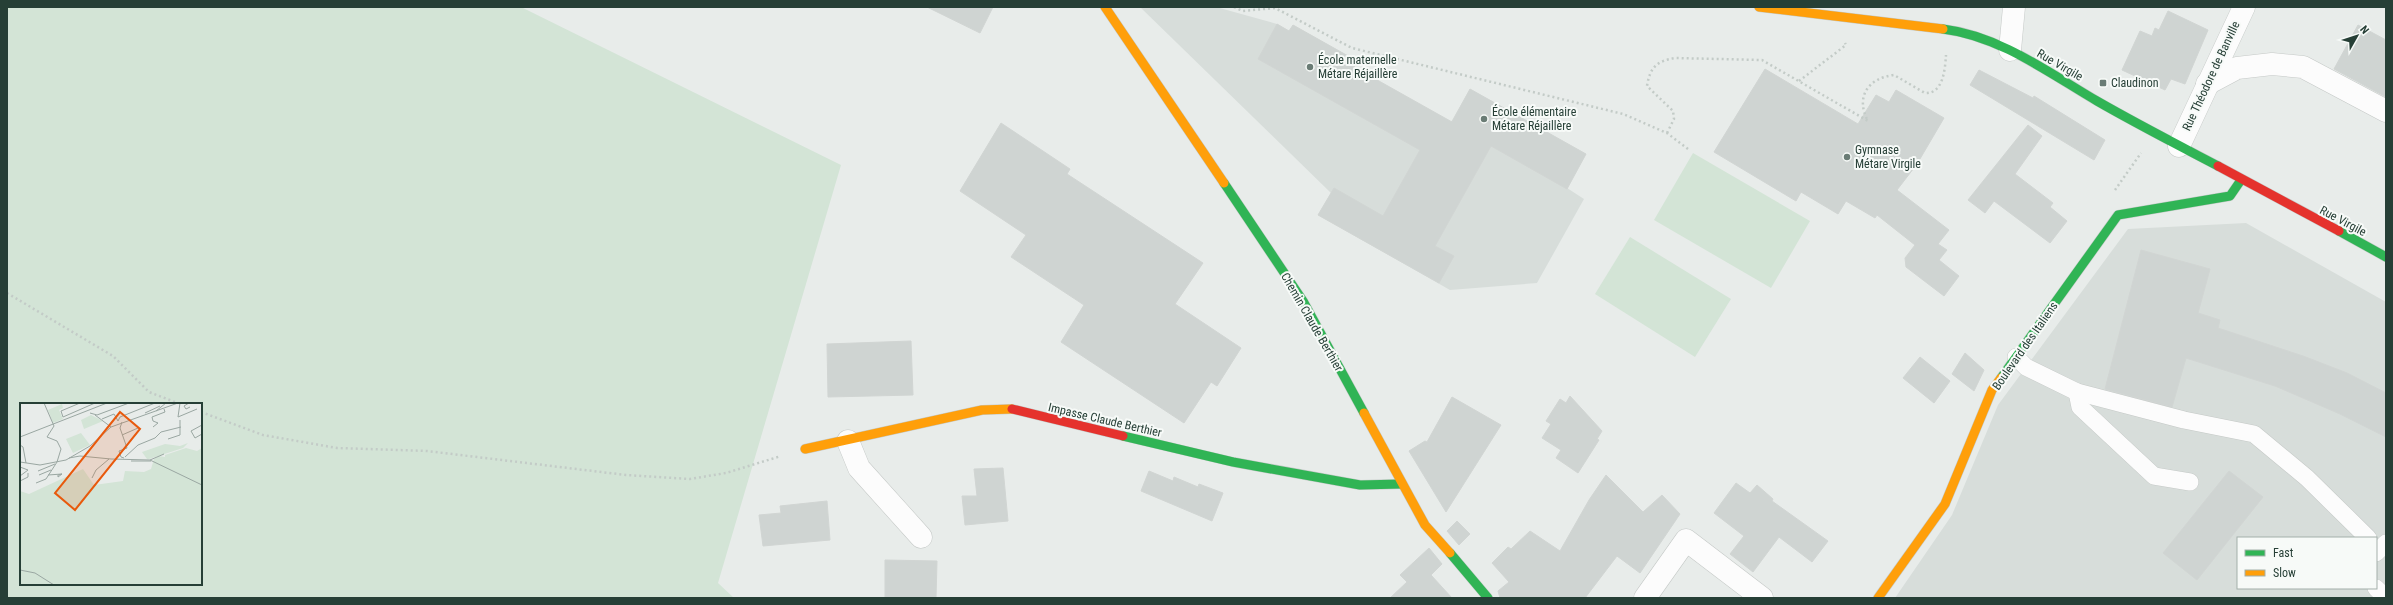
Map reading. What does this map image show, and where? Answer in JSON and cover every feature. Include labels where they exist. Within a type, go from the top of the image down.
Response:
[{"type":"street","name":"Chemin Claude Berthier","points":[[1105,7],[1302,301],[1401,484],[1425,525],[1488,598]]},
{"type":"street","name":"Rue Virgile","points":[[1759,7],[1946,29],[1981,38],[2010,50],[2155,133],[2386,257]]},
{"type":"street","points":[[2010,50],[2014,7]]},
{"type":"street","name":"Rue Théodore de Banville","points":[[2179,146],[2244,7]]},
{"type":"street","points":[[2207,84],[2236,68],[2272,64],[2303,67],[2386,111]]},
{"type":"street","points":[[2118,215],[2230,196],[2241,180]]},
{"type":"street","name":"Boulevard des Italiens","points":[[1878,598],[1945,504],[1992,390],[2118,215]]},
{"type":"street","name":"Impasse Claude Berthier","points":[[805,449],[848,441],[894,428],[982,410],[1010,409],[1233,462],[1360,485],[1401,484]]},
{"type":"street","points":[[848,441],[859,468],[921,537]]},
{"type":"street","points":[[1645,598],[1686,540],[1762,598]]},
{"type":"lane","points":[[2016,357],[2026,367],[2077,392],[2184,420],[2254,434],[2307,478],[2368,537]]},
{"type":"lane","points":[[2077,392],[2080,407],[2154,476],[2190,482]]},
{"type":"lane","points":[[2377,589],[2386,598]]},
{"type":"path","points":[[1234,7],[1243,11],[1275,8],[1352,48],[1623,114],[1667,133],[1688,149]]},
{"type":"path","points":[[1799,81],[1846,45],[1838,17]]},
{"type":"path","points":[[1667,133],[1674,119],[1673,111],[1647,86],[1652,67],[1662,60],[1675,58],[1762,60],[1868,122],[1863,112],[1863,99],[1868,87],[1876,79],[1894,75],[1925,93],[1930,94],[1937,90],[1942,80],[1946,65],[1946,29]]},
{"type":"path","points":[[2118,215],[2104,204],[2155,133]]},
{"type":"path","points":[[7,292],[113,356],[149,392],[177,403]]},
{"type":"path","points":[[202,412],[263,435],[337,448],[427,451],[626,475],[690,479],[726,472],[805,449]]},
{"type":"shaded area","points":[[1140,7],[1216,7],[1277,24],[1289,31],[1293,25],[1357,61],[1354,67],[1451,122],[1470,89],[1586,154],[1567,188],[1584,199],[1537,283],[1450,290],[1318,215],[1331,193]]},
{"type":"shaded area","points":[[2246,223],[2386,302],[2386,598],[1895,598],[1952,515],[1998,405],[2128,229]]},
{"type":"green space","points":[[7,7],[521,7],[841,165],[718,583],[734,598],[7,598]]},
{"type":"green space","points":[[1693,153],[1810,221],[1771,288],[1654,220]]},
{"type":"green space","points":[[1630,237],[1731,299],[1695,357],[1595,294]]},
{"type":"building","points":[[927,7],[993,7],[980,33]]},
{"type":"building","points":[[2168,11],[2208,30],[2185,84],[2171,79],[2165,90],[2122,70],[2140,31],[2152,36],[2155,28],[2159,30]]},
{"type":"building","points":[[1277,24],[1289,31],[1293,25],[1357,61],[1354,67],[1452,122],[1470,89],[1586,154],[1567,189],[1491,146],[1435,246],[1454,256],[1439,283],[1318,215],[1334,188],[1383,216],[1420,150],[1258,59]]},
{"type":"building","points":[[2358,25],[2386,40],[2386,97],[2334,69]]},
{"type":"building","points":[[1765,69],[1858,124],[1876,95],[1889,102],[1896,90],[1944,118],[1917,164],[1897,190],[1949,230],[1938,244],[1947,250],[1939,260],[1959,276],[1944,296],[1906,267],[1905,258],[1915,245],[1877,215],[1875,218],[1846,201],[1838,214],[1801,192],[1796,201],[1714,152]]},
{"type":"building","points":[[1979,70],[2033,98],[2034,96],[2105,140],[2094,160],[1970,85]]},
{"type":"building","points":[[1001,123],[1070,169],[1067,174],[1203,263],[1175,304],[1241,348],[1217,386],[1211,382],[1184,423],[1061,342],[1084,305],[1011,257],[1026,235],[960,191]]},
{"type":"building","points":[[2028,125],[2042,136],[2015,174],[2053,203],[2050,207],[2067,221],[2050,243],[1994,201],[1985,213],[1968,200]]},
{"type":"building","points":[[2141,250],[2210,269],[2198,313],[2220,320],[2218,328],[2303,356],[2347,373],[2386,393],[2386,437],[2340,414],[2275,386],[2186,358],[2172,407],[2105,389]]},
{"type":"building","points":[[911,341],[913,395],[828,397],[827,344]]},
{"type":"building","points":[[1965,353],[1984,370],[1974,391],[1952,374]]},
{"type":"building","points":[[1920,357],[1950,381],[1934,403],[1903,378]]},
{"type":"building","points":[[1570,396],[1602,431],[1597,439],[1599,440],[1578,473],[1556,458],[1561,450],[1542,438],[1551,424],[1546,421],[1560,399],[1566,403]]},
{"type":"building","points":[[1452,397],[1501,425],[1446,512],[1409,451],[1425,441],[1427,442]]},
{"type":"building","points":[[1003,468],[1008,521],[965,525],[962,496],[977,496],[974,469]]},
{"type":"building","points":[[1149,471],[1173,481],[1174,477],[1198,487],[1199,484],[1223,493],[1212,521],[1141,491]]},
{"type":"building","points":[[2229,471],[2263,497],[2197,580],[2163,553]]},
{"type":"building","points":[[1606,475],[1643,512],[1662,495],[1680,514],[1640,573],[1617,556],[1585,598],[1500,598],[1498,591],[1509,582],[1492,563],[1508,547],[1511,549],[1530,531],[1560,551],[1589,500]]},
{"type":"building","points":[[1736,483],[1750,493],[1757,485],[1773,499],[1772,501],[1828,541],[1812,562],[1779,537],[1753,572],[1730,554],[1744,536],[1714,513]]},
{"type":"building","points":[[827,501],[830,540],[763,546],[759,515],[781,513],[780,506]]},
{"type":"building","points":[[1457,521],[1470,534],[1459,545],[1447,531]]},
{"type":"building","points":[[1429,548],[1442,564],[1431,575],[1452,598],[1390,598],[1407,582],[1400,575]]},
{"type":"building","points":[[885,560],[937,561],[936,598],[885,598]]},
{"type":"traffic: fast","points":[[1943,29],[1964,33],[2004,47],[2112,110],[2218,166]]},
{"type":"traffic: fast","points":[[2001,378],[2118,215],[2230,196],[2241,180]]},
{"type":"traffic: fast","points":[[1224,183],[1303,301],[1364,413]]},
{"type":"traffic: fast","points":[[2339,231],[2386,257]]},
{"type":"traffic: fast","points":[[1123,436],[1233,462],[1360,485],[1401,484]]},
{"type":"traffic: fast","points":[[1450,553],[1488,598]]},
{"type":"traffic: slow","points":[[1105,7],[1224,183]]},
{"type":"traffic: slow","points":[[1759,7],[1943,29]]},
{"type":"traffic: slow","points":[[1878,598],[1945,504],[1992,390],[2001,378]]},
{"type":"traffic: slow","points":[[805,449],[982,410],[1012,409]]},
{"type":"traffic: slow","points":[[1364,413],[1425,525],[1450,553]]},
{"type":"traffic: jam","points":[[2218,166],[2339,231]]},
{"type":"traffic: jam","points":[[1012,409],[1123,436]]},
{"type":"place","name":"École maternelle Métare Réjaillère","points":[[1310,67]]},
{"type":"place","name":"Claudinon","points":[[2103,83]]},
{"type":"place","name":"École élémentaire Métare Réjaillère","points":[[1484,119]]},
{"type":"place","name":"Gymnase Métare Virgile","points":[[1847,157]]}]
